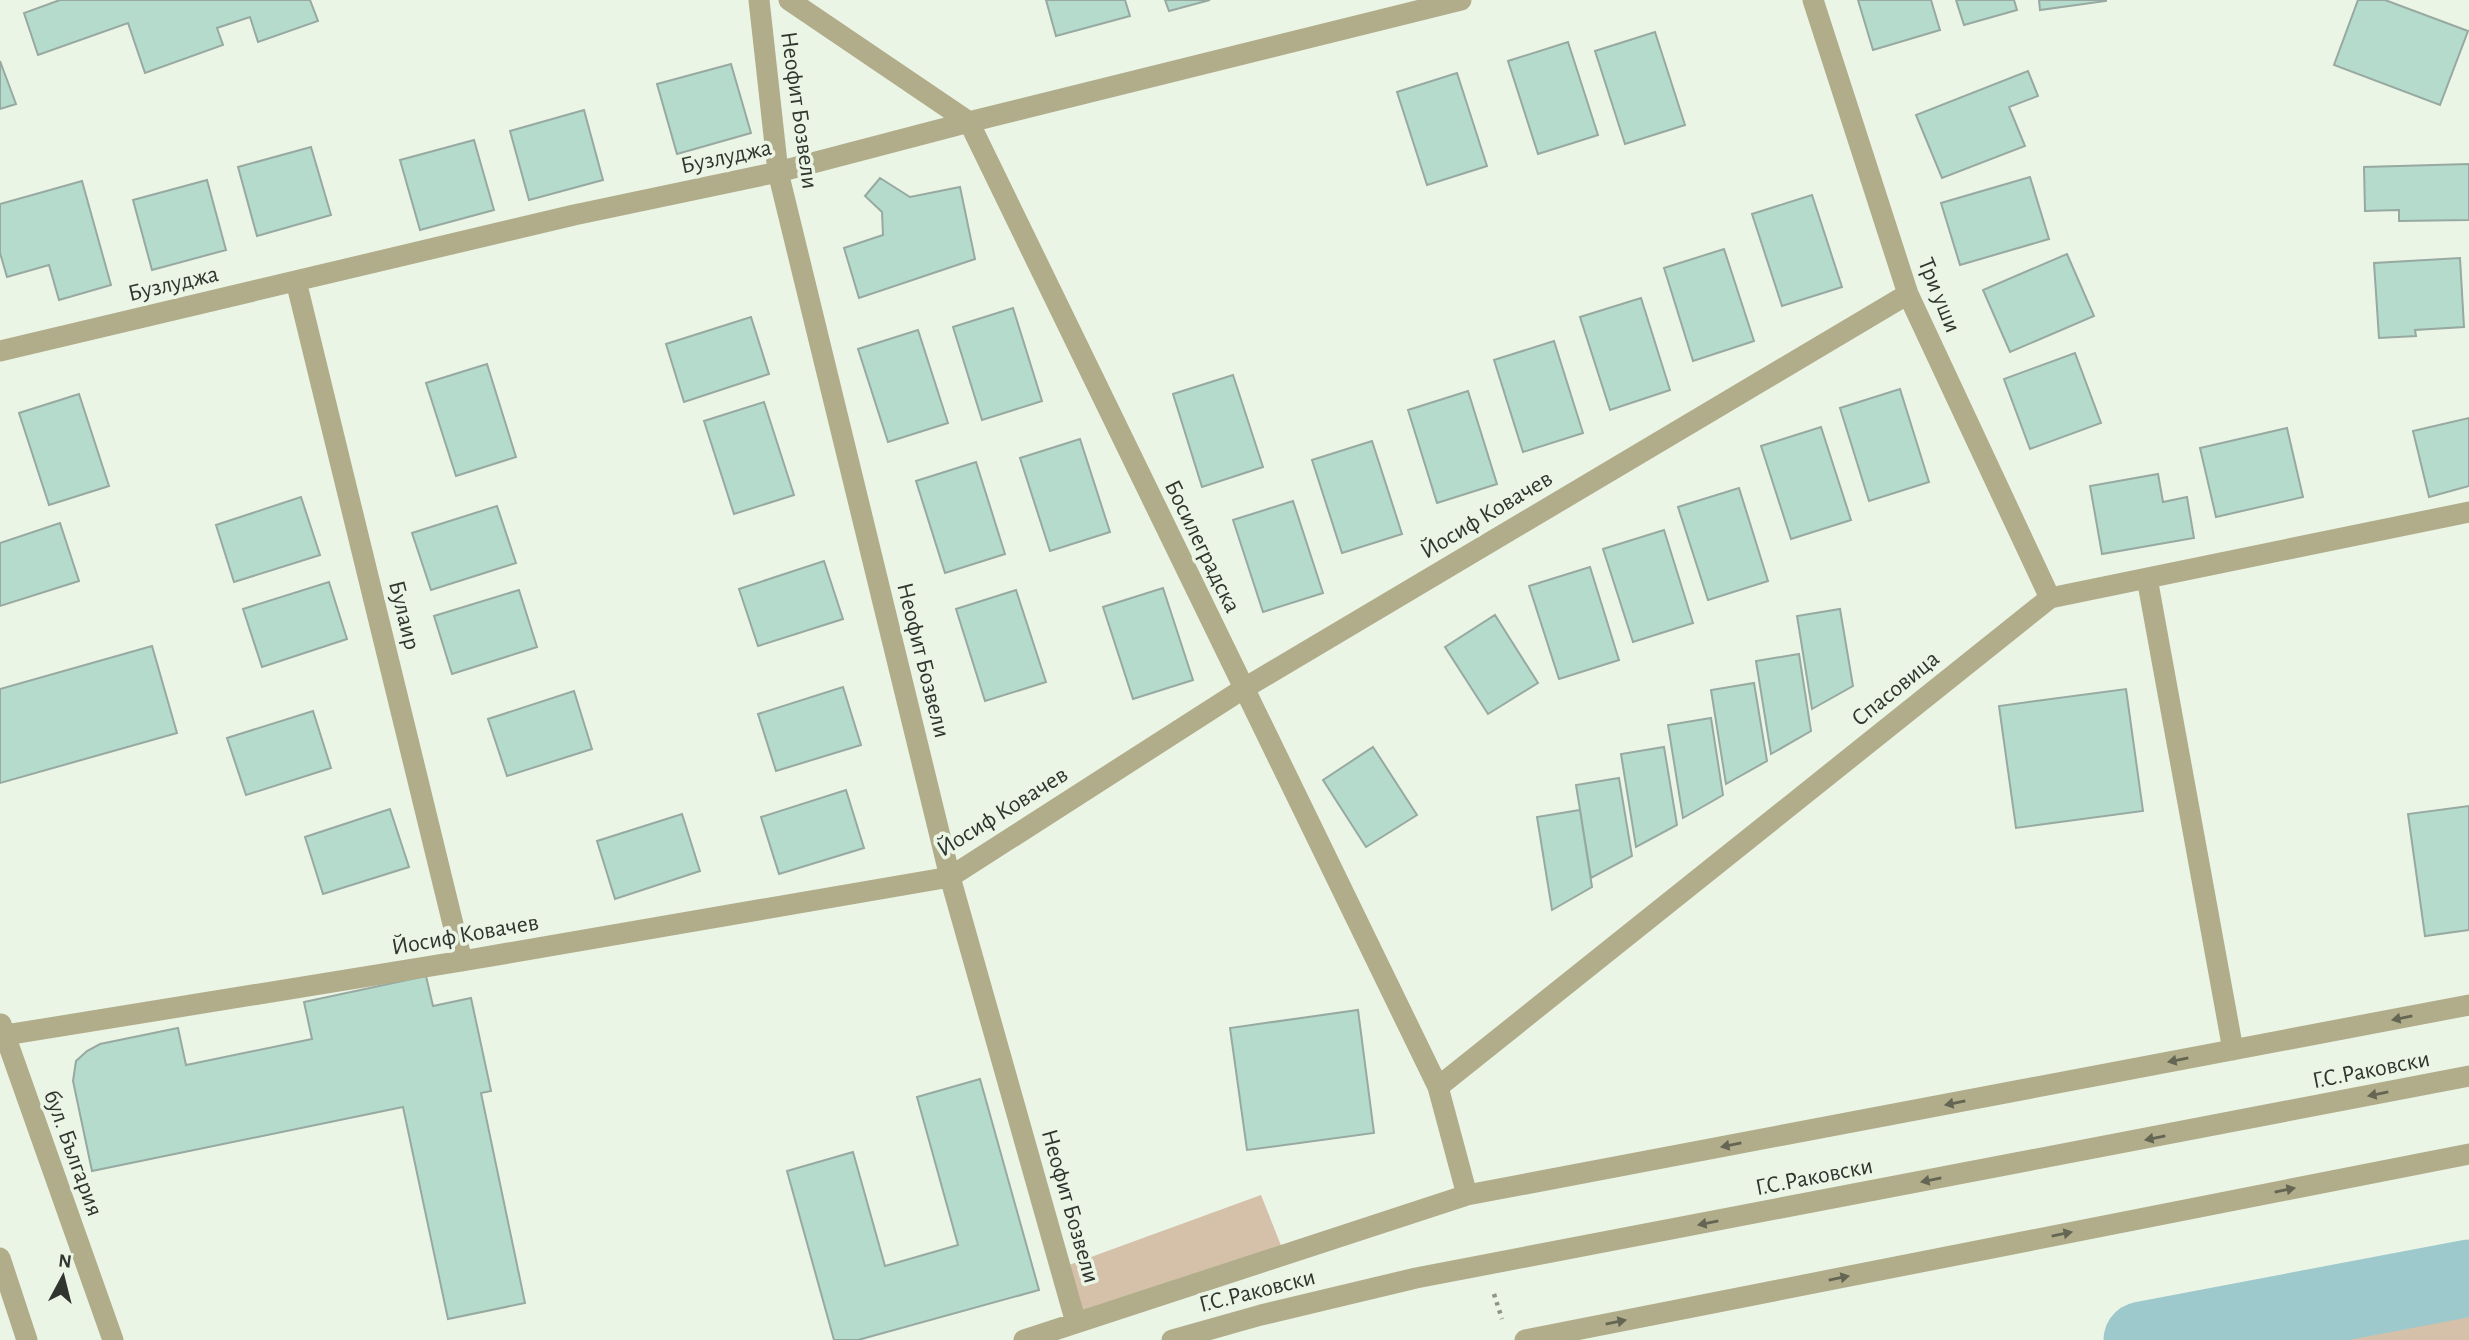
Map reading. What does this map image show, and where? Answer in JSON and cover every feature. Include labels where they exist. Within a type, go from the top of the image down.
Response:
[{"type":"street","name":"Неофит Бозвели","points":[[759,0],[778,172],[950,877],[1076,1324]]},
{"type":"street","points":[[789,0],[969,122]]},
{"type":"street","name":"Бузлуджа","points":[[0,351],[574,215],[778,172],[1461,0]]},
{"type":"street","name":"Три уши","points":[[1813,0],[1908,294],[2050,598]]},
{"type":"street","name":"Босилеградска","points":[[969,122],[1438,1087],[1467,1195]]},
{"type":"street","name":"Булаир","points":[[296,281],[463,961]]},
{"type":"street","name":"Йосиф Ковачев","points":[[1,1031],[463,961],[950,877],[1243,689],[1908,294]]},
{"type":"street","name":"Спасовица","points":[[1438,1087],[2050,598],[2469,512]]},
{"type":"street","points":[[2147,578],[2233,1050]]},
{"type":"street","points":[[1024,1340],[1467,1195],[2469,1005]]},
{"type":"street","name":"бул. България","points":[[1,1031],[113,1340]]},
{"type":"street","name":"Г.С.Раковски","points":[[1172,1340],[1261,1315],[1416,1278],[2469,1076]]},
{"type":"street","points":[[1525,1340],[2469,1154]]},
{"type":"street","points":[[0,1258],[27,1340]]},
{"type":"shaded area","points":[[1261,1195],[1282,1248],[1080,1313],[1069,1265]]},
{"type":"shaded area","points":[[2469,1277],[2469,1340],[2140,1340]]},
{"type":"building","points":[[60,0],[310,0],[318,21],[258,42],[250,17],[217,28],[223,45],[145,73],[128,23],[38,55],[24,13]]},
{"type":"building","points":[[1046,0],[1125,0],[1130,16],[1056,36]]},
{"type":"building","points":[[1165,0],[1210,0],[1169,11]]},
{"type":"building","points":[[1858,0],[1931,0],[1940,30],[1873,50]]},
{"type":"building","points":[[1956,0],[2014,0],[2017,10],[1964,25]]},
{"type":"building","points":[[2039,0],[2106,0],[2106,1],[2040,10]]},
{"type":"building","points":[[2358,0],[2385,0],[2468,31],[2440,105],[2334,65]]},
{"type":"building","points":[[1655,32],[1685,125],[1625,144],[1595,51]]},
{"type":"building","points":[[1568,42],[1598,135],[1538,154],[1508,61]]},
{"type":"building","points":[[0,61],[16,104],[0,109]]},
{"type":"building","points":[[731,64],[751,133],[677,154],[657,84]]},
{"type":"building","points":[[2028,71],[2038,96],[2009,107],[2025,146],[1942,178],[1916,115]]},
{"type":"building","points":[[1457,73],[1487,166],[1427,185],[1397,92]]},
{"type":"building","points":[[584,110],[603,180],[529,200],[510,131]]},
{"type":"building","points":[[474,140],[494,210],[420,230],[400,160]]},
{"type":"building","points":[[311,147],[331,215],[257,236],[238,167]]},
{"type":"building","points":[[2469,164],[2469,220],[2399,221],[2399,210],[2365,211],[2364,167]]},
{"type":"building","points":[[2030,177],[2049,239],[1960,265],[1941,203]]},
{"type":"building","points":[[880,178],[910,197],[960,187],[975,259],[859,298],[844,248],[883,235],[882,212],[865,196]]},
{"type":"building","points":[[207,180],[226,250],[152,270],[133,200]]},
{"type":"building","points":[[82,181],[111,285],[59,300],[49,265],[7,277],[0,253],[0,204]]},
{"type":"building","points":[[1812,195],[1842,287],[1782,306],[1752,214]]},
{"type":"building","points":[[1724,249],[1754,341],[1693,361],[1664,268]]},
{"type":"building","points":[[2067,254],[2094,316],[2010,352],[1983,290]]},
{"type":"building","points":[[2460,258],[2464,327],[2415,330],[2416,336],[2379,338],[2374,263]]},
{"type":"building","points":[[1641,298],[1670,390],[1610,410],[1580,317]]},
{"type":"building","points":[[1013,308],[1042,401],[982,420],[953,327]]},
{"type":"building","points":[[751,317],[769,374],[684,402],[666,344]]},
{"type":"building","points":[[918,330],[948,423],[888,442],[858,349]]},
{"type":"building","points":[[1554,341],[1583,433],[1523,452],[1494,360]]},
{"type":"building","points":[[2075,353],[2101,423],[2030,449],[2004,379]]},
{"type":"building","points":[[487,364],[516,457],[456,476],[426,383]]},
{"type":"building","points":[[1233,375],[1263,467],[1202,487],[1173,394]]},
{"type":"building","points":[[1900,389],[1929,482],[1869,501],[1840,408]]},
{"type":"building","points":[[1468,391],[1497,484],[1437,503],[1408,410]]},
{"type":"building","points":[[79,394],[109,486],[49,505],[19,413]]},
{"type":"building","points":[[764,402],[794,495],[734,514],[704,421]]},
{"type":"building","points":[[2469,418],[2469,486],[2429,497],[2413,431]]},
{"type":"building","points":[[1821,427],[1851,520],[1791,539],[1761,446]]},
{"type":"building","points":[[2287,428],[2303,497],[2216,517],[2200,448]]},
{"type":"building","points":[[1080,439],[1110,532],[1050,551],[1020,458]]},
{"type":"building","points":[[1372,441],[1402,534],[1342,553],[1312,460]]},
{"type":"building","points":[[976,462],[1005,554],[945,573],[916,481]]},
{"type":"building","points":[[2158,474],[2163,502],[2187,497],[2194,538],[2102,554],[2090,486]]},
{"type":"building","points":[[1739,488],[1768,581],[1708,600],[1678,507]]},
{"type":"building","points":[[301,497],[320,555],[234,582],[216,525]]},
{"type":"building","points":[[1293,501],[1323,593],[1263,612],[1233,520]]},
{"type":"building","points":[[497,506],[516,563],[431,590],[412,533]]},
{"type":"building","points":[[60,523],[79,581],[0,606],[0,543]]},
{"type":"building","points":[[1664,530],[1693,623],[1633,642],[1603,549]]},
{"type":"building","points":[[824,561],[843,619],[758,646],[739,589]]},
{"type":"building","points":[[1590,567],[1619,660],[1559,679],[1529,586]]},
{"type":"building","points":[[329,582],[347,639],[262,667],[243,609]]},
{"type":"building","points":[[1163,588],[1193,680],[1133,699],[1103,607]]},
{"type":"building","points":[[519,590],[537,647],[452,674],[434,616]]},
{"type":"building","points":[[1016,590],[1046,682],[985,701],[956,609]]},
{"type":"building","points":[[1840,609],[1853,686],[1812,709],[1797,616]]},
{"type":"building","points":[[1495,615],[1538,683],[1488,714],[1445,647]]},
{"type":"building","points":[[152,646],[177,733],[0,783],[0,689]]},
{"type":"building","points":[[1799,654],[1811,731],[1771,754],[1756,661]]},
{"type":"building","points":[[1754,683],[1767,761],[1726,784],[1711,690]]},
{"type":"building","points":[[843,687],[861,745],[776,771],[758,714]]},
{"type":"building","points":[[2126,689],[2143,811],[2016,828],[1999,706]]},
{"type":"building","points":[[574,691],[592,749],[507,776],[488,719]]},
{"type":"building","points":[[313,711],[331,768],[246,795],[227,738]]},
{"type":"building","points":[[1711,718],[1723,795],[1683,818],[1668,725]]},
{"type":"building","points":[[1373,747],[1417,815],[1366,847],[1323,780]]},
{"type":"building","points":[[1664,747],[1677,825],[1636,847],[1621,754]]},
{"type":"building","points":[[1619,778],[1632,856],[1591,878],[1576,785]]},
{"type":"building","points":[[846,790],[864,848],[779,874],[761,817]]},
{"type":"building","points":[[2469,806],[2469,930],[2425,936],[2408,814]]},
{"type":"building","points":[[390,809],[409,867],[323,894],[305,837]]},
{"type":"building","points":[[1580,810],[1592,887],[1552,910],[1537,817]]},
{"type":"building","points":[[682,814],[700,871],[615,899],[597,841]]},
{"type":"building","points":[[426,976],[433,1006],[471,998],[491,1091],[481,1093],[525,1303],[448,1319],[403,1107],[92,1171],[73,1081],[76,1061],[87,1051],[100,1044],[178,1028],[186,1065],[312,1039],[304,1002]]},
{"type":"building","points":[[1358,1010],[1374,1133],[1247,1150],[1230,1028]]},
{"type":"building","points":[[980,1079],[1039,1290],[858,1340],[834,1340],[787,1171],[853,1152],[885,1266],[958,1245],[917,1097]]},
{"type":"waterway","points":[[2142,1340],[2469,1278]]}]
